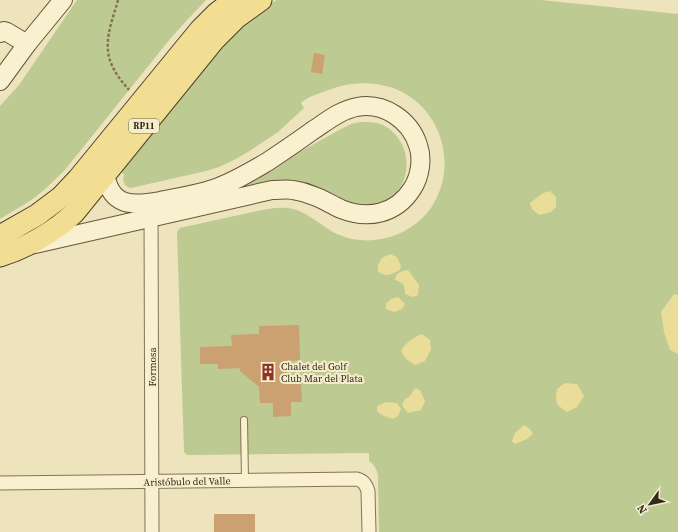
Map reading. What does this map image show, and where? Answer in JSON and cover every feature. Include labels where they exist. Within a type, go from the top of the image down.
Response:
[{"type":"main road","points":[[27,44],[51,0]]},
{"type":"main road","points":[[0,81],[27,44],[63,0]]},
{"type":"main road","name":"RP11","points":[[0,236],[8,233],[37,215],[61,197],[78,179],[200,30],[217,13],[234,0]]},
{"type":"main road","name":"RP11","points":[[0,256],[23,247],[40,238],[66,221],[85,200],[215,38],[236,18],[261,0]]},
{"type":"main road","points":[[0,33],[4,31],[7,32],[27,44]]},
{"type":"main road","points":[[23,247],[151,210],[212,190],[234,180],[266,162],[331,118],[358,107],[372,107],[387,110],[402,120],[414,134],[419,147],[421,160],[415,185],[408,196],[398,205],[386,211],[371,215],[356,214],[314,196],[292,190],[272,190],[151,210],[118,199],[108,186],[105,174]]},
{"type":"street","name":"Formosa","points":[[151,210],[152,532]]},
{"type":"street","name":"Aristóbulo del Valle","points":[[0,483],[357,479],[366,485],[368,491],[369,532]]},
{"type":"lane","points":[[244,420],[245,480]]},
{"type":"path","points":[[118,0],[108,35],[108,54],[115,71],[132,94]]},
{"type":"green space","points":[[77,0],[206,0],[170,39],[64,171],[30,201],[0,219],[0,106],[19,85]]},
{"type":"green space","points":[[277,0],[541,0],[678,14],[678,532],[379,532],[378,476],[373,464],[369,461],[369,453],[187,455],[184,452],[177,232],[180,228],[262,210],[286,208],[300,211],[331,231],[350,239],[378,240],[404,231],[416,224],[434,203],[441,186],[444,169],[444,151],[439,134],[432,119],[421,105],[407,95],[390,87],[365,83],[339,86],[306,99],[301,103],[304,108],[278,132],[248,152],[219,167],[131,188],[125,185],[123,181],[124,174],[117,170],[217,47],[264,7]]},
{"type":"green space","points":[[361,122],[383,125],[392,131],[404,150],[406,171],[403,181],[398,190],[385,201],[369,205],[237,190],[238,186],[341,129],[351,124]]},
{"type":"sand","points":[[550,191],[556,197],[556,207],[551,212],[539,215],[532,209],[530,203],[543,193]]},
{"type":"sand","points":[[390,254],[397,257],[401,266],[400,270],[389,275],[378,272],[378,265],[382,258]]},
{"type":"sand","points":[[408,270],[419,285],[418,295],[413,297],[405,294],[405,288],[403,285],[395,280],[396,275],[402,271]]},
{"type":"sand","points":[[674,294],[678,295],[678,354],[670,350],[664,332],[661,312]]},
{"type":"sand","points":[[398,297],[405,304],[402,309],[394,312],[386,309],[386,304],[391,299]]},
{"type":"sand","points":[[422,334],[430,340],[431,349],[425,361],[415,365],[406,359],[401,351],[405,345]]},
{"type":"sand","points":[[565,383],[577,384],[584,396],[577,407],[567,412],[558,405],[556,400],[557,389]]},
{"type":"sand","points":[[415,388],[420,390],[425,401],[421,410],[408,413],[402,405],[405,399],[410,396]]},
{"type":"sand","points":[[386,402],[397,403],[401,409],[398,416],[393,419],[382,415],[377,411],[377,406]]},
{"type":"sand","points":[[524,425],[530,429],[533,434],[527,439],[515,444],[512,441],[515,433]]},
{"type":"building","points":[[314,53],[325,55],[322,74],[311,72]]},
{"type":"building","name":"Chalet del Golf Club Mar del Plata","points":[[299,325],[300,360],[289,361],[290,383],[301,383],[302,402],[291,402],[291,416],[273,417],[273,403],[260,403],[259,387],[240,371],[240,368],[218,369],[218,364],[200,364],[200,347],[232,346],[231,335],[259,334],[259,326]]},
{"type":"building","points":[[214,514],[255,514],[255,532],[214,532]]},
{"type":"place","name":"Chalet del Golf Club Mar del Plata","points":[[268,372]]}]
